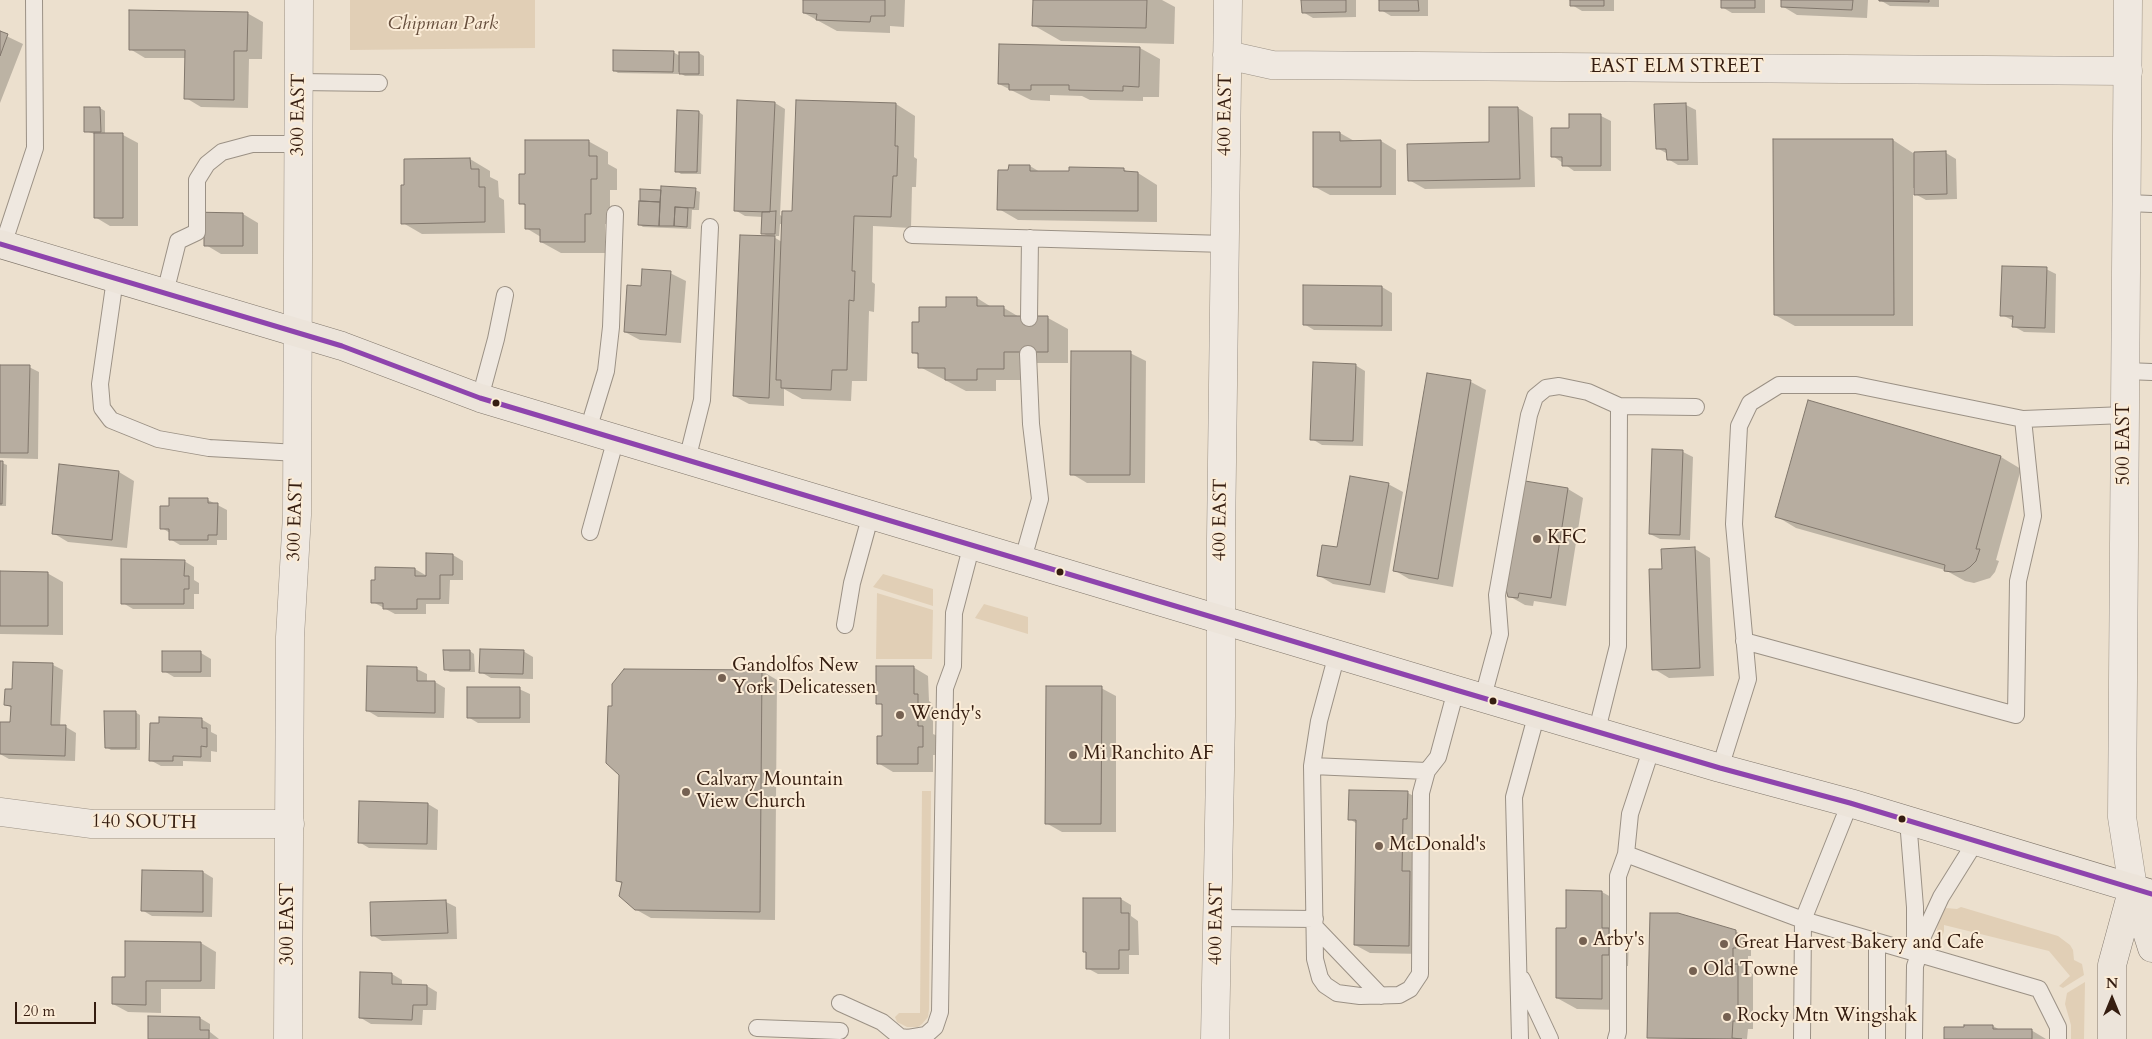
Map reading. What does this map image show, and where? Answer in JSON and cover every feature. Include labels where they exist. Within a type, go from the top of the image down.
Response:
[{"type":"main road","points":[[2,244],[342,346],[480,398],[1221,618],[1456,690],[1597,730],[1720,768],[1850,803],[2142,891]]},
{"type":"main road","name":"500 EAST","points":[[2142,891],[2152,948]]},
{"type":"main road","name":"500 EAST","points":[[2112,1039],[2112,965],[2142,891]]},
{"type":"street","name":"300 EAST","points":[[288,1039],[290,637],[298,515],[300,0]]},
{"type":"street","name":"400 EAST","points":[[1215,1039],[1221,716],[1228,0]]},
{"type":"street","name":"500 EAST","points":[[2128,0],[2128,71],[2139,204],[2139,372],[2125,415],[2122,817],[2142,891]]},
{"type":"street","name":"EAST ELM STREET","points":[[1227,55],[1272,65],[2128,71]]},
{"type":"street","name":"140 SOUTH","points":[[0,812],[92,824],[290,824]]},
{"type":"lane","points":[[2,244],[35,148],[34,0]]},
{"type":"lane","points":[[299,82],[379,83]]},
{"type":"lane","points":[[165,293],[178,241],[197,232],[198,180],[207,164],[222,152],[252,144],[298,144]]},
{"type":"lane","points":[[588,430],[606,371],[611,327],[615,214]]},
{"type":"lane","points":[[687,460],[702,400],[710,227]]},
{"type":"lane","points":[[912,235],[1225,244]]},
{"type":"lane","points":[[1029,318],[1030,238]]},
{"type":"lane","points":[[115,279],[100,384],[102,408],[111,420],[158,439],[209,448],[298,453]]},
{"type":"lane","points":[[480,398],[496,339],[505,294]]},
{"type":"lane","points":[[1023,559],[1040,499],[1031,424],[1028,354]]},
{"type":"lane","points":[[1720,768],[1748,679],[1734,524],[1739,426],[1750,403],[1779,385],[1856,385],[2023,419],[2125,415]]},
{"type":"lane","points":[[1483,697],[1500,634],[1498,595],[1529,415],[1535,397],[1546,388],[1559,386],[1588,392],[1619,406],[1696,407]]},
{"type":"lane","points":[[1597,730],[1618,646],[1619,406]]},
{"type":"lane","points":[[1744,642],[2016,715],[2018,581],[2033,516],[2023,419]]},
{"type":"lane","points":[[590,532],[616,438]]},
{"type":"lane","points":[[845,625],[852,583],[871,514]]},
{"type":"lane","points":[[840,1003],[882,1022],[900,1037],[908,1038],[926,1035],[935,1027],[940,1012],[945,688],[953,666],[954,613],[972,544]]},
{"type":"lane","points":[[1337,654],[1319,721],[1312,766],[1317,968],[1325,985],[1337,993],[1382,996],[1399,995],[1410,989],[1420,974],[1421,793],[1427,771],[1438,757],[1456,690]]},
{"type":"lane","points":[[1520,1039],[1514,797],[1537,713]]},
{"type":"lane","points":[[1616,1039],[1618,1032],[1618,876],[1626,854],[1630,814],[1652,747]]},
{"type":"lane","points":[[1312,766],[1427,771]]},
{"type":"lane","points":[[1802,1039],[1803,920],[1850,803]]},
{"type":"lane","points":[[1908,820],[1917,954],[1915,966],[1914,1039]]},
{"type":"lane","points":[[1917,954],[1941,897],[1976,841]]},
{"type":"lane","points":[[1626,854],[1803,920],[2039,989],[2058,1027],[2058,1039]]},
{"type":"lane","points":[[1218,918],[1315,923],[1382,996]]},
{"type":"lane","points":[[1877,942],[1877,1039]]},
{"type":"lane","points":[[1519,972],[1550,1039]]},
{"type":"lane","points":[[757,1028],[840,1031]]},
{"type":"green space","name":"Chipman Park","points":[[350,0],[535,0],[535,48],[350,50]]},
{"type":"green space","points":[[883,574],[933,589],[933,606],[873,587]]},
{"type":"green space","points":[[877,593],[933,610],[932,659],[876,659]]},
{"type":"green space","points":[[984,604],[1028,617],[1028,634],[975,618]]},
{"type":"green space","points":[[922,791],[931,791],[929,1009],[928,1017],[922,1024],[918,1027],[907,1027],[897,1022],[895,1017],[899,1013],[920,1013]]},
{"type":"green space","points":[[1961,907],[2058,936],[2070,945],[2073,950],[2074,960],[2082,964],[2084,975],[2063,988],[2059,986],[2070,976],[2049,951],[1944,925],[1941,940],[1937,943],[1935,942],[1939,916],[1946,908],[1957,909]]},
{"type":"green space","points":[[2085,982],[2084,1039],[2071,1039],[2071,1025],[2065,1004],[2067,993]]},
{"type":"building","points":[[803,0],[885,0],[885,16],[871,16],[870,22],[816,20],[817,14],[803,13]]},
{"type":"building","points":[[1033,0],[1147,0],[1146,28],[1032,26]]},
{"type":"building","points":[[1301,0],[1346,0],[1346,12],[1302,13]]},
{"type":"building","points":[[1379,0],[1418,0],[1419,11],[1379,11]]},
{"type":"building","points":[[1570,0],[1604,0],[1604,6],[1570,6]]},
{"type":"building","points":[[1721,0],[1755,0],[1755,8],[1721,8]]},
{"type":"building","points":[[1781,0],[1853,0],[1852,10],[1781,7]]},
{"type":"building","points":[[1929,0],[1929,2],[1879,1]]},
{"type":"building","points":[[129,10],[248,12],[247,51],[234,51],[234,100],[184,99],[185,50],[129,50]]},
{"type":"building","points":[[0,31],[8,34],[0,56]]},
{"type":"building","points":[[999,44],[1140,47],[1139,87],[1123,86],[1123,91],[1069,90],[1069,85],[1031,85],[1031,90],[1009,90],[1009,84],[998,84]]},
{"type":"building","points":[[613,50],[674,51],[673,72],[613,71]]},
{"type":"building","points":[[679,52],[699,52],[699,74],[679,74]]},
{"type":"building","points":[[737,100],[775,102],[770,212],[734,211]]},
{"type":"building","points":[[796,100],[896,103],[895,146],[898,146],[897,176],[893,176],[891,217],[854,216],[852,271],[855,271],[854,301],[849,300],[847,370],[832,370],[831,390],[781,388],[781,380],[776,380],[782,211],[792,211]]},
{"type":"building","points":[[1686,103],[1688,160],[1667,160],[1666,149],[1656,149],[1654,104]]},
{"type":"building","points":[[84,107],[100,107],[101,132],[84,132]]},
{"type":"building","points":[[1489,107],[1518,107],[1520,179],[1408,181],[1407,144],[1489,142]]},
{"type":"building","points":[[677,110],[699,111],[697,172],[675,172]]},
{"type":"building","points":[[1569,114],[1601,114],[1601,166],[1562,166],[1562,157],[1551,157],[1551,128],[1569,128]]},
{"type":"building","points":[[1313,132],[1340,132],[1340,141],[1381,140],[1381,187],[1313,187]]},
{"type":"building","points":[[94,133],[123,133],[123,218],[94,218]]},
{"type":"building","points":[[1773,139],[1893,139],[1894,315],[1774,315]]},
{"type":"building","points":[[525,140],[589,140],[589,156],[597,156],[597,179],[591,179],[591,214],[585,214],[585,242],[540,242],[540,229],[525,229],[525,204],[519,204],[519,174],[525,174]]},
{"type":"building","points":[[1946,151],[1947,194],[1914,195],[1914,152]]},
{"type":"building","points":[[470,158],[471,169],[479,169],[479,187],[485,187],[485,222],[401,224],[401,185],[404,185],[404,159]]},
{"type":"building","points":[[1009,165],[1030,165],[1030,171],[1069,171],[1069,167],[1124,168],[1124,171],[1138,172],[1138,211],[997,210],[998,170],[1008,170]]},
{"type":"building","points":[[661,186],[696,188],[694,208],[675,207],[674,226],[659,226]]},
{"type":"building","points":[[640,189],[661,190],[660,202],[640,201]]},
{"type":"building","points":[[639,201],[660,202],[659,226],[638,225]]},
{"type":"building","points":[[675,207],[688,208],[687,227],[674,226]]},
{"type":"building","points":[[776,211],[775,234],[761,234],[762,212]]},
{"type":"building","points":[[189,212],[243,213],[243,246],[204,246],[204,230]]},
{"type":"building","points":[[740,235],[775,236],[769,398],[733,396]]},
{"type":"building","points":[[2002,266],[2047,267],[2045,328],[2012,327],[2013,316],[2000,316]]},
{"type":"building","points":[[642,269],[671,271],[666,335],[624,332],[627,285],[641,286]]},
{"type":"building","points":[[1303,285],[1382,286],[1382,326],[1303,325]]},
{"type":"building","points":[[946,297],[977,297],[977,306],[1004,306],[1004,316],[1048,316],[1048,352],[1004,352],[1004,369],[977,369],[977,380],[945,380],[945,368],[918,368],[918,353],[912,353],[912,322],[919,322],[919,307],[946,307]]},
{"type":"building","points":[[1071,351],[1131,351],[1130,475],[1070,475]]},
{"type":"building","points":[[1313,362],[1356,364],[1353,441],[1310,440]]},
{"type":"building","points":[[0,365],[30,365],[28,453],[0,453]]},
{"type":"building","points":[[1427,373],[1471,380],[1438,579],[1393,571]]},
{"type":"building","points":[[1808,400],[2001,456],[1976,549],[1980,549],[1976,561],[1964,571],[1944,571],[1945,565],[1775,517]]},
{"type":"building","points":[[1652,449],[1683,450],[1680,535],[1649,534]]},
{"type":"building","points":[[0,461],[3,461],[2,504],[0,504]]},
{"type":"building","points":[[59,464],[119,471],[112,540],[52,534]]},
{"type":"building","points":[[1350,476],[1389,483],[1370,585],[1317,576],[1322,545],[1337,547]]},
{"type":"building","name":"KFC","points":[[1525,481],[1568,488],[1551,598],[1519,593],[1518,598],[1508,597],[1506,590]]},
{"type":"building","points":[[169,498],[208,498],[208,503],[218,503],[217,535],[208,535],[208,540],[169,540],[169,529],[160,529],[160,506],[169,506]]},
{"type":"building","points":[[1695,547],[1700,668],[1652,670],[1649,569],[1662,569],[1661,549]]},
{"type":"building","points":[[426,553],[453,554],[453,575],[440,575],[440,599],[417,599],[417,609],[383,609],[383,603],[371,603],[371,580],[375,580],[375,567],[415,568],[415,576],[426,576]]},
{"type":"building","points":[[121,559],[185,560],[184,576],[189,576],[189,589],[184,589],[184,604],[121,604]]},
{"type":"building","points":[[0,571],[48,572],[48,626],[0,626]]},
{"type":"building","points":[[480,649],[524,650],[523,674],[479,673]]},
{"type":"building","points":[[443,650],[470,650],[470,670],[444,670]]},
{"type":"building","points":[[162,651],[201,651],[201,672],[162,672]]},
{"type":"building","points":[[13,662],[53,663],[51,725],[66,725],[65,756],[0,754],[0,722],[10,722],[11,706],[4,705],[5,689],[12,689]]},
{"type":"building","points":[[367,666],[417,667],[417,681],[435,681],[435,713],[366,711]]},
{"type":"building","name":"Wendy's","points":[[876,666],[914,666],[914,694],[918,694],[918,726],[923,726],[923,747],[918,747],[918,764],[877,764],[877,736],[882,736],[882,704],[876,704]]},
{"type":"building","points":[[624,669],[762,670],[760,912],[635,910],[619,896],[622,882],[616,881],[619,775],[606,761],[608,706],[612,706],[612,684]]},
{"type":"building","name":"Mi Ranchito AF","points":[[1046,686],[1102,686],[1101,824],[1045,824]]},
{"type":"building","points":[[467,687],[520,687],[520,718],[467,718]]},
{"type":"building","points":[[104,711],[136,711],[136,748],[105,748]]},
{"type":"building","points":[[159,717],[202,718],[202,728],[207,728],[207,747],[201,746],[201,757],[173,756],[173,761],[149,761],[150,723],[159,723]]},
{"type":"building","name":"McDonald's","points":[[1349,790],[1408,791],[1407,819],[1403,819],[1402,871],[1410,871],[1409,946],[1354,945],[1356,820],[1348,820]]},
{"type":"building","points":[[359,801],[428,803],[427,844],[358,843]]},
{"type":"building","points":[[142,870],[203,871],[203,912],[141,911]]},
{"type":"building","name":"Arby's","points":[[1566,890],[1602,891],[1602,928],[1609,928],[1609,955],[1602,955],[1602,999],[1556,998],[1556,928],[1566,928]]},
{"type":"building","points":[[1083,898],[1121,898],[1121,913],[1129,913],[1129,950],[1119,950],[1119,969],[1086,969],[1086,952],[1083,952]]},
{"type":"building","points":[[446,900],[448,933],[371,936],[370,902]]},
{"type":"building","name":"Old Towne","points":[[1650,913],[1678,913],[1736,930],[1736,948],[1733,948],[1733,964],[1738,964],[1738,1021],[1733,1021],[1732,1038],[1742,1039],[1647,1038]]},
{"type":"building","points":[[125,941],[201,942],[201,981],[146,981],[146,1005],[112,1004],[112,977],[125,977]]},
{"type":"building","points":[[360,972],[392,973],[392,984],[427,985],[427,1005],[413,1005],[412,1020],[359,1018]]},
{"type":"building","points":[[148,1016],[200,1017],[200,1030],[209,1030],[209,1039],[148,1039]]},
{"type":"building","points":[[1964,1025],[1993,1025],[1993,1029],[2032,1029],[2032,1039],[1944,1039],[1944,1027],[1964,1027]]},
{"type":"transit line","points":[[0,244],[342,346],[480,398],[1456,690],[1720,768],[1850,803],[2152,894]]},
{"type":"place","name":"KFC","points":[[1537,539]]},
{"type":"place","name":"Gandolfos New York Delicatessen","points":[[722,678]]},
{"type":"place","name":"Wendy's","points":[[900,715]]},
{"type":"place","name":"Mi Ranchito AF","points":[[1073,755]]},
{"type":"place","name":"Calvary Mountain View Church","points":[[686,792]]},
{"type":"place","name":"McDonald's","points":[[1379,846]]},
{"type":"place","name":"Arby's","points":[[1583,941]]},
{"type":"place","name":"Great Harvest Bakery and Cafe","points":[[1724,944]]},
{"type":"place","name":"Old Towne","points":[[1693,971]]},
{"type":"place","name":"Rocky Mtn Wingshak","points":[[1727,1017]]}]
